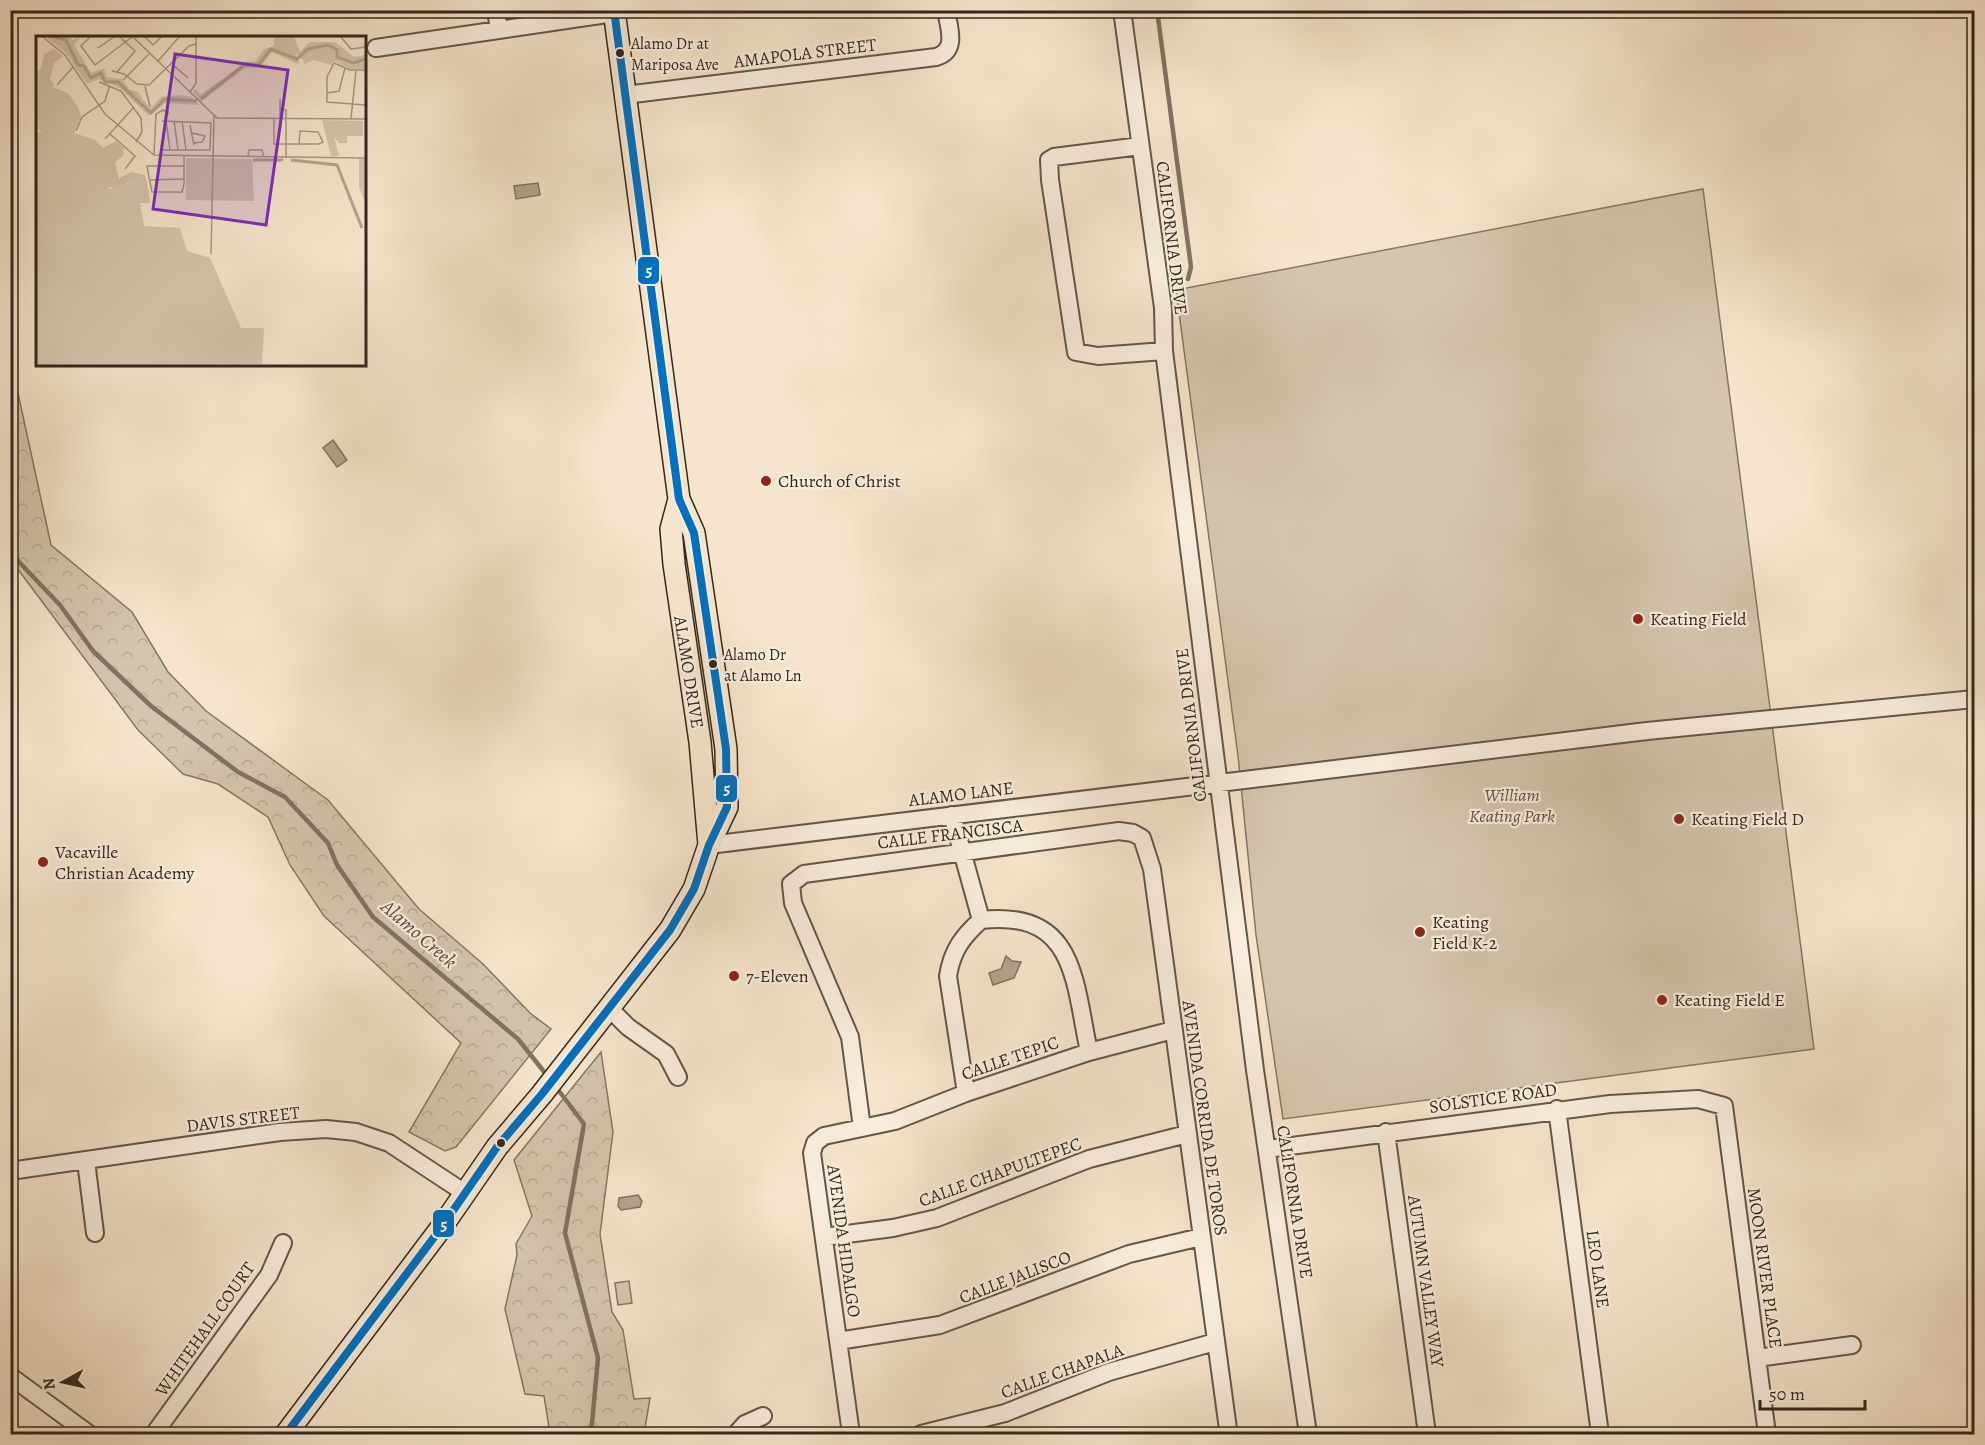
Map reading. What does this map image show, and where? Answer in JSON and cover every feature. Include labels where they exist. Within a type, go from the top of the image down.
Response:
[{"type":"main road","name":"ALAMO DRIVE","points":[[286,1434],[497,1147],[542,1094],[670,930],[694,889],[709,845],[727,807],[726,749],[694,533],[679,499],[614,12]]},
{"type":"main road","name":"ALAMO DRIVE","points":[[679,499],[671,531],[679,607],[700,742],[709,845]]},
{"type":"main road","points":[[671,531],[686,562],[705,667],[718,694]]},
{"type":"street","points":[[496,10],[499,30]]},
{"type":"street","name":"AMAPOLA STREET","points":[[625,95],[942,56],[951,45],[946,10]]},
{"type":"street","name":"CALIFORNIA DRIVE","points":[[1122,10],[1163,308],[1164,351],[1255,1070],[1308,1434]]},
{"type":"street","points":[[376,48],[614,12]]},
{"type":"street","points":[[1140,146],[1054,157],[1049,160],[1050,180],[1076,352],[1098,356],[1164,351]]},
{"type":"street","name":"ALAMO LANE","points":[[709,845],[1647,731],[1974,699]]},
{"type":"street","points":[[952,815],[981,920]]},
{"type":"street","name":"CALLE FRANCISCA","points":[[861,1128],[850,1037],[793,903],[791,884],[804,874],[1119,831]]},
{"type":"street","name":"AVENIDA CORRIDA DE TOROS","points":[[1119,831],[1133,833],[1142,838],[1148,853],[1228,1429]]},
{"type":"street","points":[[966,1093],[948,976],[951,957],[960,941],[981,920],[1017,918],[1049,934],[1062,948],[1071,965],[1089,1052]]},
{"type":"street","points":[[609,1008],[628,1027],[666,1054],[678,1077]]},
{"type":"street","name":"CALLE TEPIC","points":[[861,1128],[895,1121],[966,1093],[1089,1052],[1173,1030]]},
{"type":"street","name":"SOLSTICE ROAD","points":[[1268,1149],[1557,1109],[1698,1099],[1724,1106]]},
{"type":"street","name":"MOON RIVER PLACE","points":[[1724,1106],[1767,1434]]},
{"type":"street","name":"LEO LANE","points":[[1557,1109],[1600,1434]]},
{"type":"street","name":"DAVIS STREET","points":[[10,1171],[280,1132],[326,1128],[356,1132],[389,1143],[465,1193]]},
{"type":"street","name":"AVENIDA HIDALGO","points":[[851,1434],[812,1153],[814,1143],[824,1136],[861,1128]]},
{"type":"street","name":"AUTUMN VALLEY WAY","points":[[1386,1132],[1427,1434]]},
{"type":"street","name":"CALLE CHAPULTEPEC","points":[[824,1237],[893,1228],[937,1218],[1089,1160],[1187,1134]]},
{"type":"street","points":[[86,1161],[95,1233]]},
{"type":"street","name":"CALLE JALISCO","points":[[838,1341],[940,1325],[1129,1254],[1202,1237]]},
{"type":"street","name":"WHITEHALL COURT","points":[[153,1434],[269,1275],[283,1243]]},
{"type":"street","name":"CALLE CHAPALA","points":[[921,1434],[1005,1413],[1109,1372],[1215,1342]]},
{"type":"street","points":[[1757,1358],[1852,1345]]},
{"type":"street","points":[[10,1376],[89,1434]]},
{"type":"street","points":[[736,1434],[745,1424],[763,1416]]},
{"type":"green space","name":"William Keating Park","points":[[1703,189],[1814,1049],[1283,1119],[1256,935],[1238,756],[1176,290]]},
{"type":"green space","points":[[11,361],[51,545],[132,612],[168,672],[206,711],[328,800],[419,909],[483,964],[530,1013],[551,1029],[456,1147],[445,1151],[409,1132],[461,1043],[324,916],[290,865],[268,817],[218,784],[183,774],[138,730],[11,560]]},
{"type":"green space","points":[[601,1052],[613,1132],[600,1234],[612,1312],[623,1330],[634,1399],[650,1398],[644,1434],[550,1434],[544,1396],[525,1394],[505,1309],[517,1255],[516,1244],[532,1216],[514,1160]]},
{"type":"green space","points":[[629,1281],[632,1303],[618,1305],[615,1283]]},
{"type":"shaded area","points":[[538,183],[540,195],[516,199],[514,186]]},
{"type":"shaded area","points":[[333,440],[347,460],[337,467],[323,448]]},
{"type":"shaded area","points":[[1006,956],[1012,961],[1021,962],[1014,978],[993,985],[989,973],[1001,969]]},
{"type":"shaded area","points":[[638,1195],[642,1201],[640,1207],[621,1210],[618,1206],[619,1198]]},
{"type":"waterway","points":[[1157,10],[1191,267],[1188,279]]},
{"type":"waterway","name":"Alamo Creek","points":[[10,550],[60,605],[93,651],[151,706],[238,772],[285,797],[328,843],[337,865],[373,917],[518,1039],[549,1078]]},
{"type":"waterway","name":"Alamo Creek","points":[[556,1087],[584,1124],[565,1233],[598,1358],[591,1434]]},
{"type":"transit line","name":"5","points":[[286,1434],[441,1228],[497,1147],[542,1094],[670,930],[694,889],[709,845],[727,807],[726,749],[694,533],[679,499],[614,10]]},
{"type":"place","name":"Alamo Dr at Mariposa Ave","points":[[620,53]]},
{"type":"place","name":"Church of Christ","points":[[766,481]]},
{"type":"place","name":"Keating Field","points":[[1638,619]]},
{"type":"place","name":"Alamo Dr at Alamo Ln","points":[[713,664]]},
{"type":"place","name":"Keating Field D","points":[[1679,819]]},
{"type":"place","name":"Vacaville Christian Academy","points":[[43,862]]},
{"type":"place","name":"Keating Field K-2","points":[[1420,932]]},
{"type":"place","name":"7-Eleven","points":[[734,976]]},
{"type":"place","name":"Keating Field E","points":[[1662,1000]]}]
